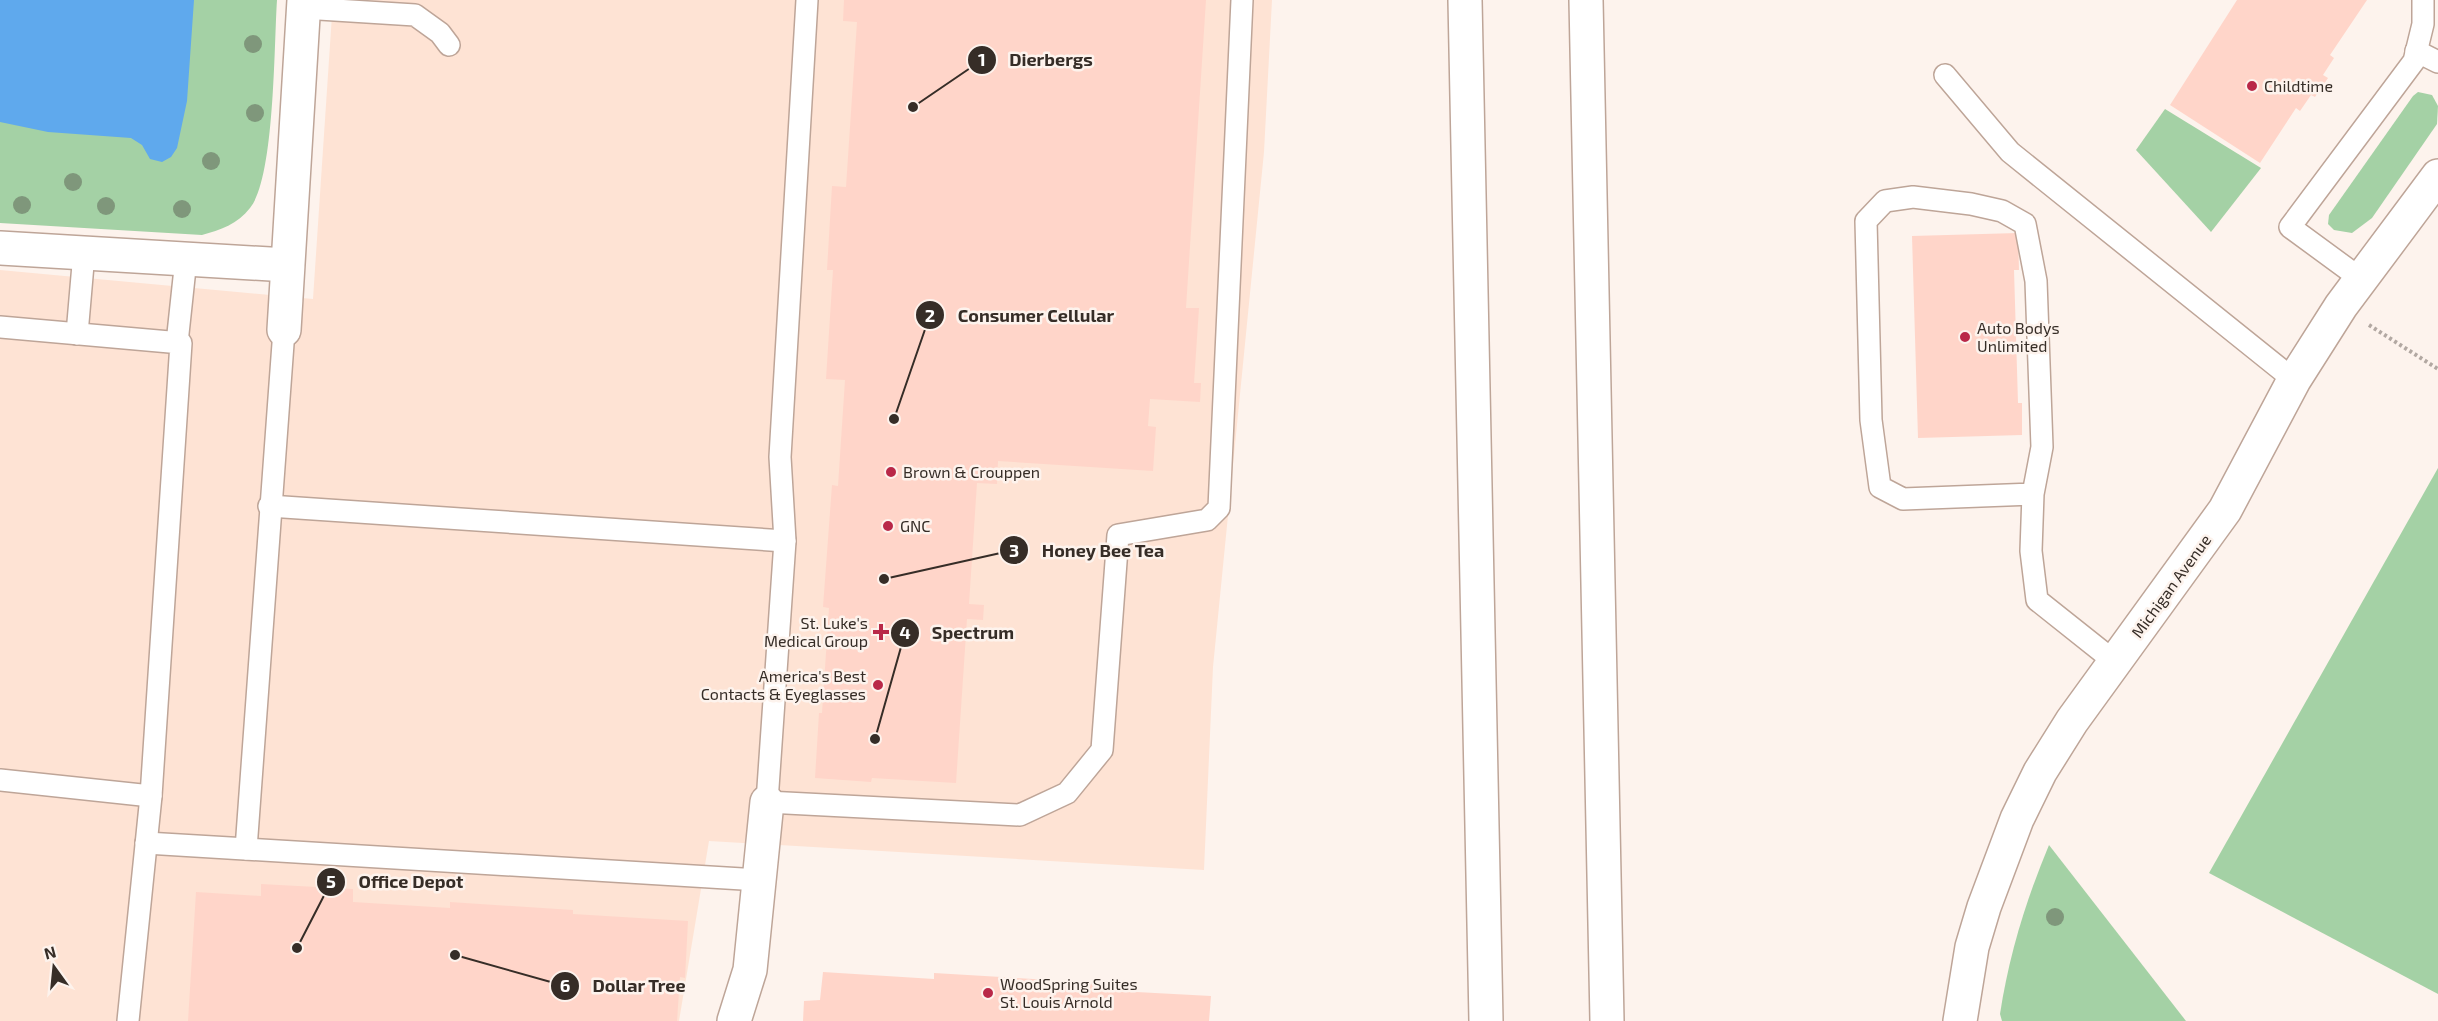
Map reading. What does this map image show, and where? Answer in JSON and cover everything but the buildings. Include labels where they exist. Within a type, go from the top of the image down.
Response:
[{"type":"main road","points":[[1465,0],[1486,1021]]},
{"type":"main road","points":[[1586,0],[1607,1021]]},
{"type":"main road","points":[[284,330],[303,4]]},
{"type":"main road","name":"Michigan Avenue","points":[[1960,1021],[1972,947],[1997,866],[2040,772],[2115,662],[2226,510],[2294,380],[2341,306],[2438,176]]},
{"type":"main road","points":[[0,248],[287,265]]},
{"type":"main road","points":[[734,1021],[750,970],[767,802]]},
{"type":"lane","points":[[807,0],[780,457],[785,541],[767,802],[1020,815],[1067,793],[1101,750],[1118,535],[1207,520],[1219,508],[1242,0]]},
{"type":"lane","points":[[2361,279],[2290,227],[2414,61],[2423,24],[2423,0]]},
{"type":"lane","points":[[303,4],[415,15],[428,22],[449,45]]},
{"type":"lane","points":[[2416,51],[2438,62]]},
{"type":"lane","points":[[1945,75],[2010,152],[2294,380]]},
{"type":"lane","points":[[2032,494],[1903,499],[1881,487],[1871,420],[1866,221],[1885,201],[1913,197],[1971,204],[2002,211],[2025,224],[2036,281],[2042,447],[2032,494],[2031,550],[2037,600],[2115,662]]},
{"type":"lane","points":[[77,334],[84,253]]},
{"type":"lane","points":[[177,343],[186,260]]},
{"type":"lane","points":[[0,327],[181,343],[150,796],[128,1021]]},
{"type":"lane","points":[[246,849],[269,506],[284,330]]},
{"type":"lane","points":[[269,506],[785,541]]},
{"type":"lane","points":[[0,780],[150,796]]},
{"type":"lane","points":[[146,843],[759,880]]},
{"type":"path","points":[[2341,306],[2394,343],[2438,369]]},
{"type":"shaded area","points":[[333,0],[1272,0],[1264,152],[1213,667],[1204,870],[709,841],[679,1021],[0,1021],[0,270],[313,299]]},
{"type":"green space","points":[[0,0],[277,0],[269,141],[258,192],[245,214],[222,228],[202,235],[0,223]]},
{"type":"green space","points":[[2418,92],[2432,95],[2438,106],[2437,124],[2372,218],[2352,233],[2334,230],[2328,224],[2329,215]]},
{"type":"green space","points":[[2165,109],[2261,168],[2211,232],[2136,150]]},
{"type":"green space","points":[[2438,468],[2438,994],[2209,873]]},
{"type":"green space","points":[[2049,845],[2186,1021],[2002,1021],[2000,1014],[2013,949]]},
{"type":"water","points":[[0,0],[194,0],[187,101],[177,148],[171,157],[162,162],[150,159],[142,145],[131,138],[48,132],[0,122]]},
{"type":"place","name":"Childtime","points":[[2252,86]]},
{"type":"place","name":"Dierbergs","points":[[913,107]]},
{"type":"place","name":"Auto Bodys Unlimited","points":[[1965,337]]},
{"type":"place","name":"Consumer Cellular","points":[[894,419]]},
{"type":"place","name":"Brown & Crouppen","points":[[891,472]]},
{"type":"place","name":"GNC","points":[[888,526]]},
{"type":"place","name":"Honey Bee Tea","points":[[884,579]]},
{"type":"place","name":"St. Luke's Medical Group","points":[[881,632]]},
{"type":"place","name":"America's Best Contacts & Eyeglasses","points":[[878,685]]},
{"type":"place","name":"Spectrum","points":[[875,739]]},
{"type":"place","name":"Office Depot","points":[[297,948]]},
{"type":"place","name":"Dollar Tree","points":[[455,955]]},
{"type":"place","name":"WoodSpring Suites St. Louis Arnold","points":[[988,993]]}]
